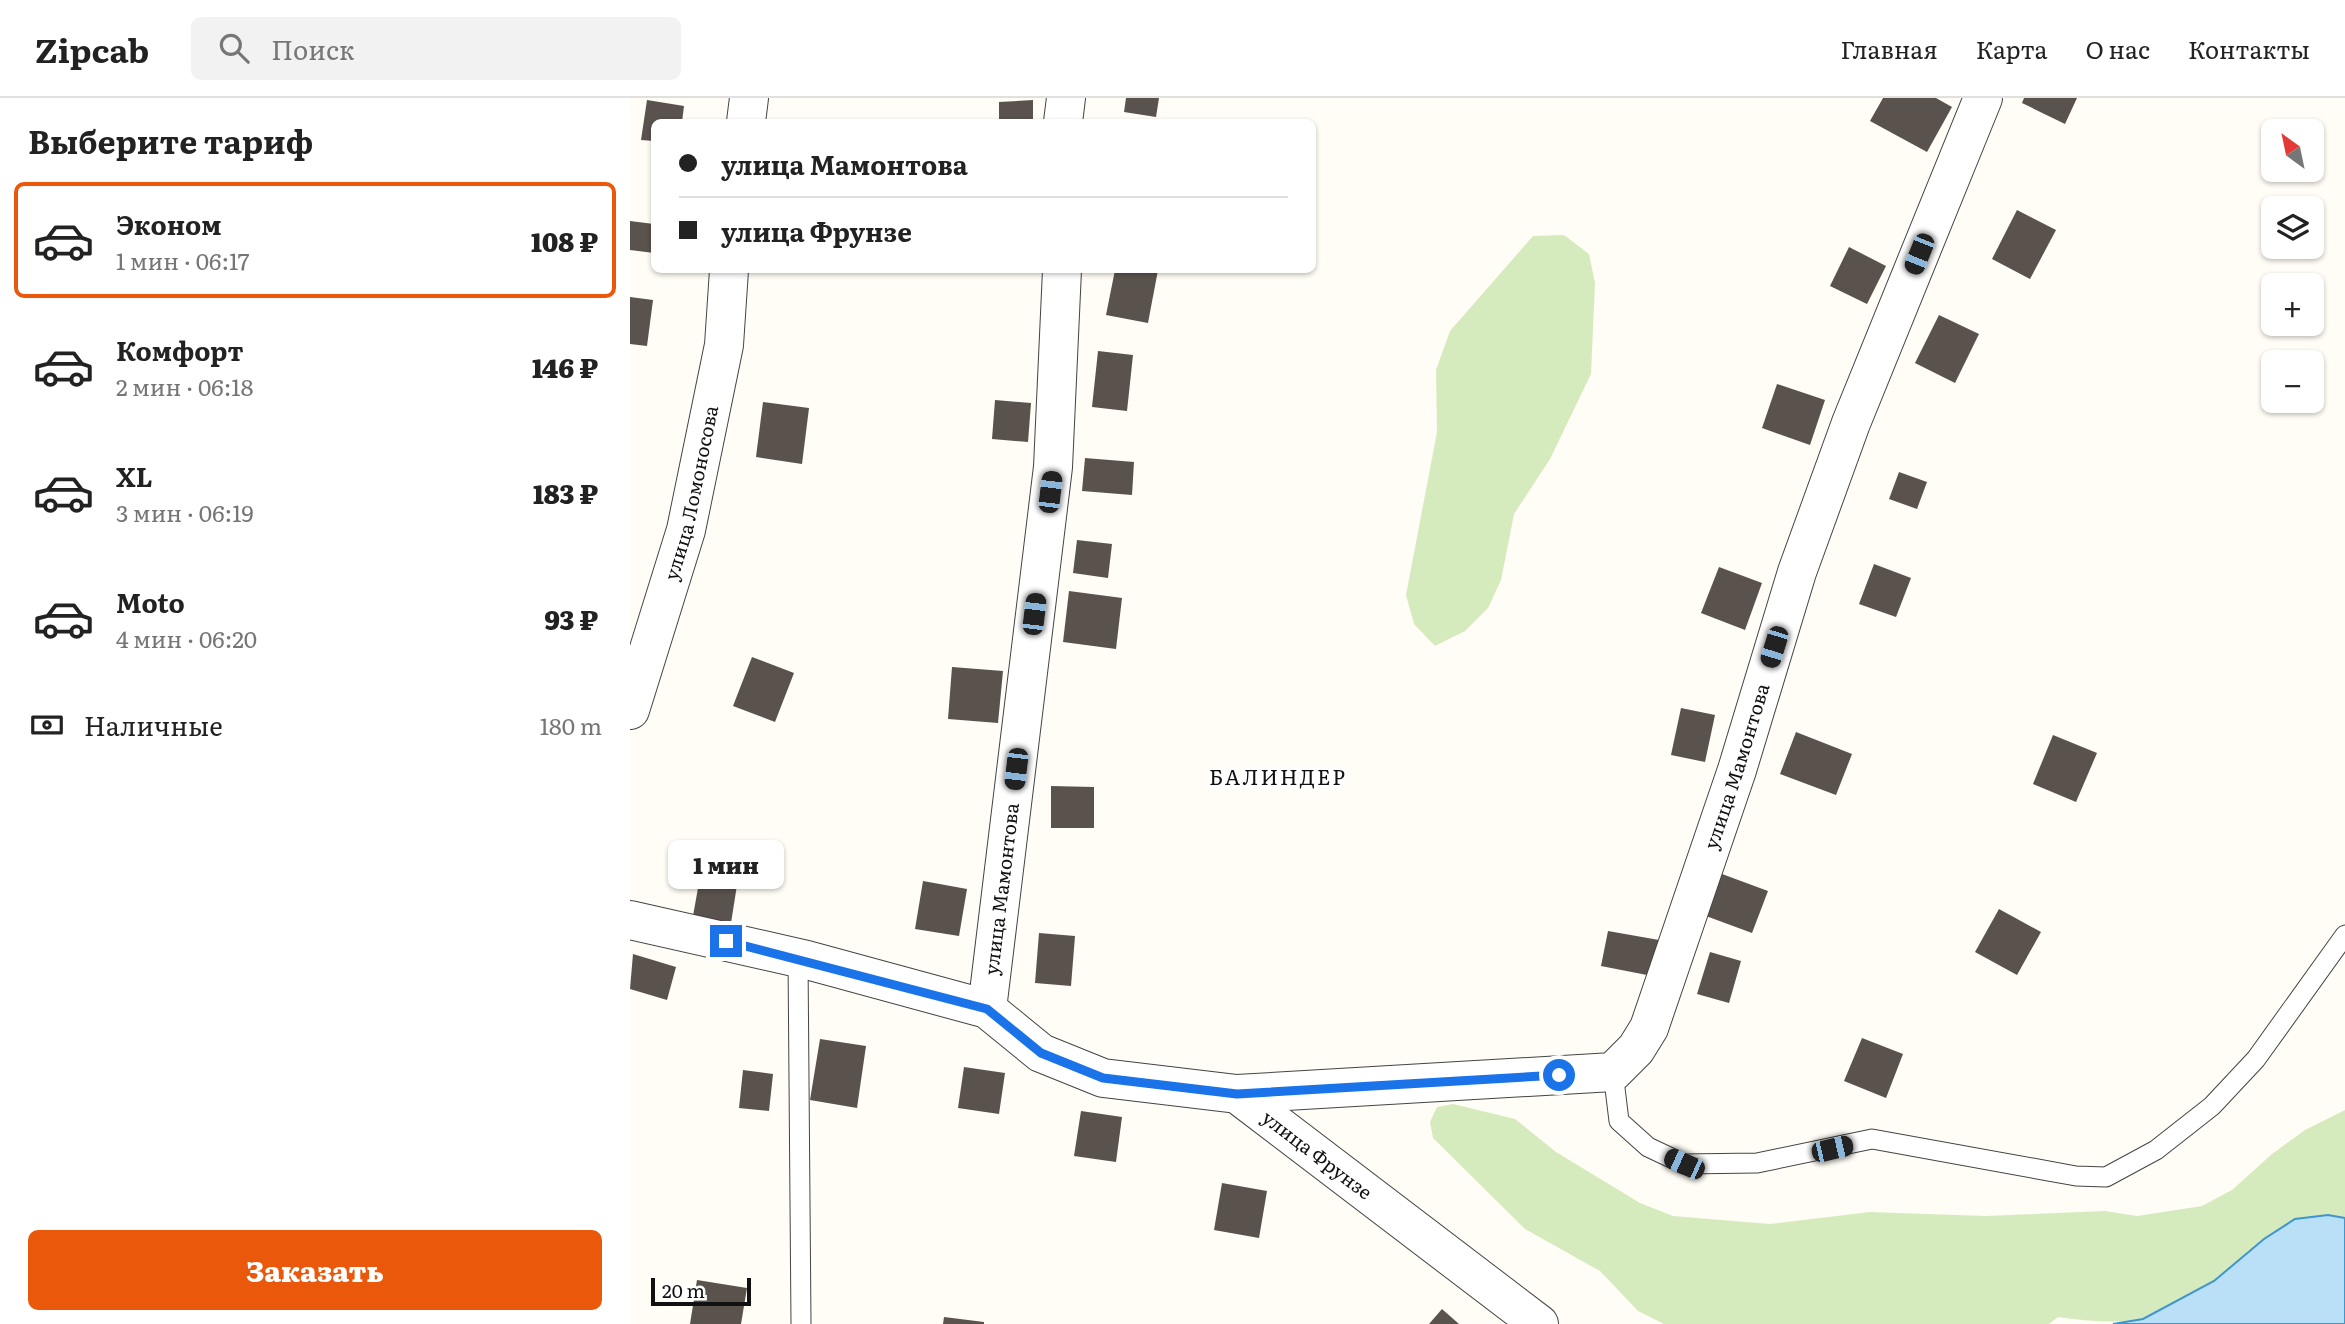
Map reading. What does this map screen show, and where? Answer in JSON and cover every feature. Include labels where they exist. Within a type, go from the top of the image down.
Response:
[{"type":"street","points":[[746,119],[748,98]]},
{"type":"street","points":[[1063,119],[1066,98]]},
{"type":"street","name":"улица Мамонтова","points":[[1613,1072],[1636,1049],[1649,1028],[1737,770],[1797,572],[1851,423],[1983,98]]},
{"type":"street","name":"улица Ломоносова","points":[[630,710],[686,530],[724,345],[729,273]]},
{"type":"street","name":"улица Мамонтова","points":[[987,1009],[1053,467],[1062,273]]},
{"type":"street","points":[[630,920],[798,958],[987,1009],[1041,1053],[1103,1078],[1237,1094],[1613,1072]]},
{"type":"street","name":"улица Фрунзе","points":[[1237,1094],[1539,1324]]},
{"type":"lane","points":[[1613,1072],[1619,1121],[1648,1147],[1684,1164],[1757,1163],[1872,1139],[2106,1178],[2156,1150],[2212,1106],[2256,1059],[2345,934]]},
{"type":"lane","points":[[798,958],[801,1324]]},
{"type":"green space","points":[[1564,235],[1589,254],[1595,283],[1591,374],[1550,459],[1514,514],[1501,580],[1488,608],[1465,631],[1435,646],[1414,624],[1406,595],[1437,432],[1436,370],[1450,331],[1533,236]]},
{"type":"green space","points":[[1453,1104],[1515,1119],[1556,1152],[1640,1203],[1673,1216],[1770,1224],[1870,1212],[1986,1216],[2105,1211],[2137,1216],[2202,1206],[2232,1190],[2272,1154],[2305,1130],[2345,1110],[2345,1218],[2324,1216],[2289,1224],[2259,1243],[2207,1285],[2144,1319],[2101,1321],[2058,1317],[2049,1324],[1664,1324],[1638,1311],[1600,1271],[1525,1229],[1433,1138],[1430,1122],[1437,1107]]},
{"type":"water","points":[[2328,1215],[2345,1218],[2345,1324],[2113,1324],[2143,1319],[2214,1281],[2264,1239],[2295,1219]]},
{"type":"building","points":[[1126,98],[1159,98],[1156,117],[1124,112]]},
{"type":"building","points":[[1883,98],[1936,98],[1952,107],[1927,152],[1870,121]]},
{"type":"building","points":[[2024,98],[2077,98],[2065,124],[2022,103]]},
{"type":"building","points":[[647,100],[684,106],[682,119],[651,119],[651,141],[641,140]]},
{"type":"building","points":[[1033,100],[1033,119],[999,119],[999,102]]},
{"type":"building","points":[[2017,210],[2056,230],[2030,279],[1992,259]]},
{"type":"building","points":[[630,221],[651,224],[651,253],[630,250]]},
{"type":"building","points":[[1849,247],[1886,266],[1867,304],[1830,286]]},
{"type":"building","points":[[1114,273],[1157,273],[1148,323],[1106,315]]},
{"type":"building","points":[[630,297],[653,300],[647,346],[630,344]]},
{"type":"building","points":[[1939,315],[1979,334],[1955,383],[1915,363]]},
{"type":"building","points":[[1098,351],[1133,355],[1127,411],[1092,407]]},
{"type":"building","points":[[1777,384],[1825,400],[1810,445],[1762,428]]},
{"type":"building","points":[[995,400],[1031,403],[1028,442],[992,439]]},
{"type":"building","points":[[763,402],[809,408],[802,464],[756,457]]},
{"type":"building","points":[[1085,458],[1134,462],[1132,495],[1082,491]]},
{"type":"building","points":[[1899,472],[1927,482],[1917,509],[1889,499]]},
{"type":"building","points":[[1077,540],[1112,544],[1108,578],[1073,573]]},
{"type":"building","points":[[1874,564],[1911,578],[1896,617],[1859,604]]},
{"type":"building","points":[[1719,567],[1762,583],[1745,630],[1701,613]]},
{"type":"building","points":[[1069,591],[1122,598],[1116,649],[1063,642]]},
{"type":"building","points":[[752,657],[794,673],[775,722],[733,706]]},
{"type":"building","points":[[952,667],[1003,671],[998,723],[948,719]]},
{"type":"building","points":[[1681,708],[1715,715],[1705,762],[1671,755]]},
{"type":"building","points":[[1796,732],[1852,754],[1836,795],[1780,774]]},
{"type":"building","points":[[2053,735],[2097,753],[2076,802],[2033,784]]},
{"type":"building","points":[[1051,786],[1094,787],[1094,828],[1051,828]]},
{"type":"building","points":[[703,860],[740,866],[731,923],[693,916]]},
{"type":"building","points":[[1722,874],[1768,891],[1752,933],[1706,916]]},
{"type":"building","points":[[923,881],[967,889],[959,936],[915,929]]},
{"type":"building","points":[[1999,909],[2041,932],[2017,975],[1975,952]]},
{"type":"building","points":[[1608,931],[1659,940],[1652,976],[1601,966]]},
{"type":"building","points":[[1039,933],[1075,936],[1071,986],[1035,983]]},
{"type":"building","points":[[1710,952],[1741,961],[1729,1003],[1697,994]]},
{"type":"building","points":[[633,954],[676,967],[667,1000],[630,989]]},
{"type":"building","points":[[1862,1038],[1903,1054],[1886,1098],[1844,1081]]},
{"type":"building","points":[[820,1039],[866,1046],[857,1108],[810,1100]]},
{"type":"building","points":[[964,1067],[1005,1073],[999,1114],[958,1108]]},
{"type":"building","points":[[743,1070],[773,1074],[769,1111],[739,1108]]},
{"type":"building","points":[[1081,1111],[1122,1117],[1116,1162],[1074,1156]]},
{"type":"building","points":[[1222,1183],[1267,1191],[1259,1238],[1214,1230]]},
{"type":"building","points":[[697,1280],[747,1288],[741,1324],[690,1324]]},
{"type":"building","points":[[1442,1309],[1459,1324],[1429,1324]]},
{"type":"building","points":[[944,1317],[984,1322],[984,1324],[943,1324]]},
{"type":"district","name":"БАЛИНДЕР","points":[[1278,778]]},
{"type":"route","points":[[726,941],[987,1009],[1041,1053],[1103,1078],[1237,1094],[1559,1075]]}]
